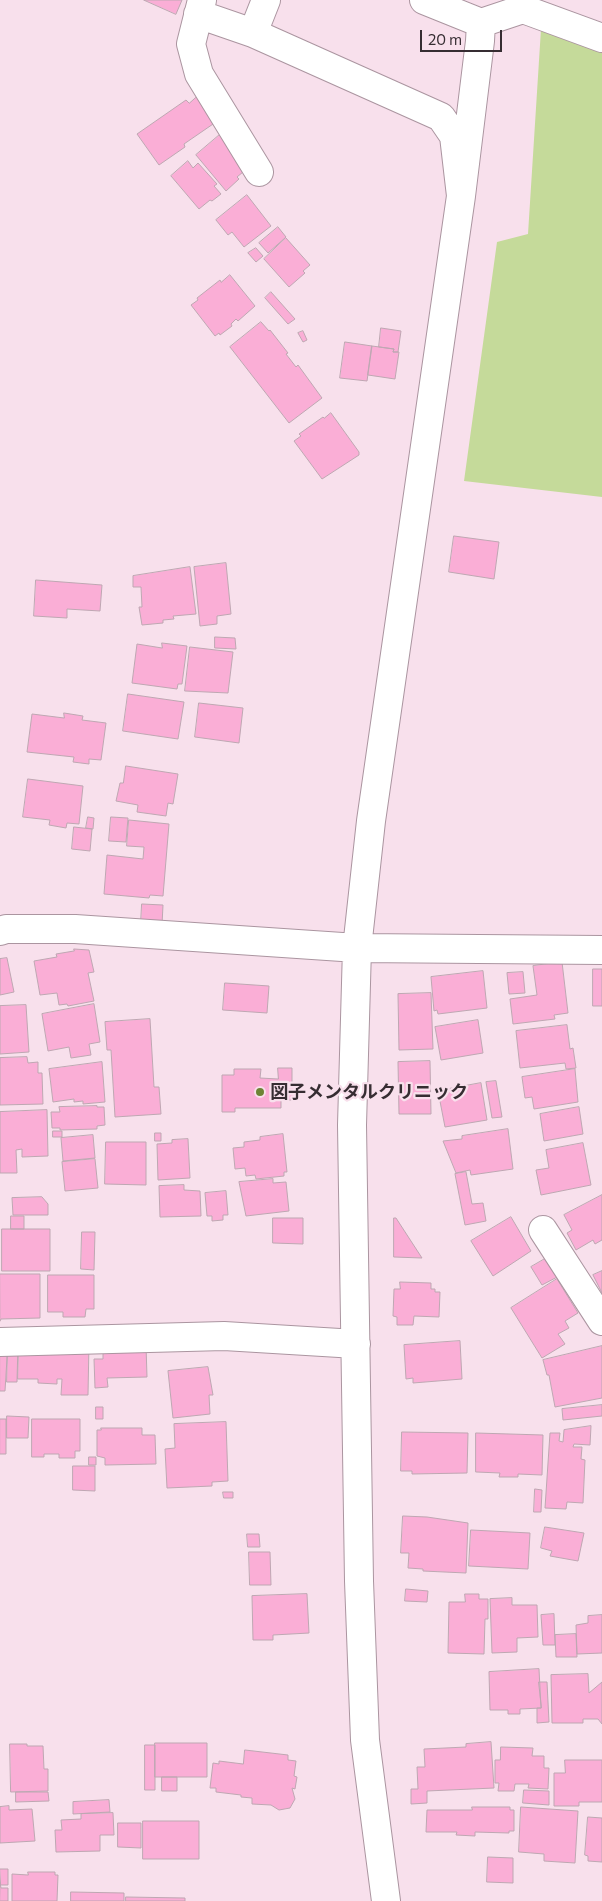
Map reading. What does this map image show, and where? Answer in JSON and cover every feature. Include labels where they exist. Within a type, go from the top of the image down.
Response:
[{"type":"street","points":[[253,33],[266,0]]},
{"type":"street","points":[[424,0],[480,23],[523,9],[602,38]]},
{"type":"street","points":[[259,172],[199,74],[191,44],[200,7],[253,33],[441,117],[454,136],[461,196]]},
{"type":"street","points":[[386,1901],[365,1740],[359,1581],[352,1125],[357,948],[370,821],[461,196],[480,41],[480,23]]},
{"type":"street","points":[[0,931],[75,928],[357,948],[602,950]]},
{"type":"street","points":[[543,1230],[602,1321]]},
{"type":"street","points":[[0,1342],[224,1336],[356,1344]]},
{"type":"green space","points":[[541,29],[602,52],[602,497],[464,481],[497,242],[528,234]]},
{"type":"building","points":[[144,0],[182,0],[176,14]]},
{"type":"building","points":[[198,96],[216,122],[184,144],[185,147],[159,165],[137,134],[186,100],[189,103]]},
{"type":"building","points":[[223,132],[243,172],[237,177],[239,179],[226,191],[196,155]]},
{"type":"building","points":[[188,161],[193,168],[198,163],[217,184],[214,186],[221,194],[199,209],[171,176]]},
{"type":"building","points":[[247,195],[271,226],[244,247],[232,232],[228,235],[216,220]]},
{"type":"building","points":[[278,227],[286,237],[268,253],[259,243]]},
{"type":"building","points":[[286,238],[310,265],[303,271],[305,273],[289,287],[264,259]]},
{"type":"building","points":[[256,248],[263,256],[256,262],[248,253]]},
{"type":"building","points":[[230,275],[255,306],[238,321],[236,319],[231,324],[232,326],[220,335],[219,333],[215,336],[191,305],[220,280],[221,282]]},
{"type":"building","points":[[271,292],[295,319],[288,324],[265,298]]},
{"type":"building","points":[[261,322],[270,330],[288,353],[286,354],[296,367],[298,365],[322,398],[289,423],[230,347]]},
{"type":"building","points":[[381,328],[401,331],[398,352],[393,352],[394,349],[379,347]]},
{"type":"building","points":[[303,331],[307,340],[303,342],[298,333]]},
{"type":"building","points":[[345,342],[372,346],[367,381],[340,378]]},
{"type":"building","points":[[372,346],[394,349],[393,352],[399,352],[395,379],[368,375]]},
{"type":"building","points":[[331,413],[359,452],[359,455],[322,479],[294,441],[301,436],[299,434]]},
{"type":"building","points":[[454,536],[499,542],[494,579],[449,572]]},
{"type":"building","points":[[226,563],[231,614],[217,616],[217,624],[200,626],[194,567]]},
{"type":"building","points":[[190,567],[196,614],[173,616],[174,619],[163,620],[163,623],[142,625],[139,607],[142,607],[141,587],[133,587],[133,576]]},
{"type":"building","points":[[36,580],[102,585],[100,611],[67,609],[67,618],[34,616]]},
{"type":"building","points":[[215,637],[235,638],[236,649],[215,648]]},
{"type":"building","points":[[162,643],[187,646],[182,684],[178,684],[177,689],[132,683],[137,644],[162,648]]},
{"type":"building","points":[[190,647],[233,652],[228,693],[185,691]]},
{"type":"building","points":[[128,694],[184,702],[178,739],[123,731]]},
{"type":"building","points":[[199,703],[243,708],[239,743],[195,737]]},
{"type":"building","points":[[64,713],[83,716],[82,720],[106,723],[101,760],[89,759],[89,764],[73,762],[74,757],[27,752],[32,714],[64,718]]},
{"type":"building","points":[[126,766],[178,774],[173,804],[168,803],[166,816],[137,812],[138,805],[116,801],[120,783],[123,783]]},
{"type":"building","points":[[28,779],[83,786],[79,824],[67,823],[66,828],[49,825],[50,820],[23,817]]},
{"type":"building","points":[[88,817],[94,818],[93,829],[86,828]]},
{"type":"building","points":[[111,817],[128,818],[126,842],[109,841]]},
{"type":"building","points":[[129,820],[169,824],[163,896],[150,895],[149,898],[104,894],[107,855],[143,859],[144,847],[127,846]]},
{"type":"building","points":[[74,827],[92,829],[90,851],[72,849]]},
{"type":"building","points":[[142,904],[163,905],[162,925],[141,923]]},
{"type":"building","points":[[74,949],[89,950],[94,972],[88,973],[94,1001],[68,1006],[67,1004],[59,1005],[57,993],[40,995],[34,961],[57,957],[56,954],[74,951]]},
{"type":"building","points":[[7,958],[14,992],[0,995],[0,959]]},
{"type":"building","points":[[562,962],[568,1013],[554,1015],[555,1019],[513,1024],[510,999],[537,995],[533,966]]},
{"type":"building","points":[[593,969],[602,969],[602,1006],[593,1006]]},
{"type":"building","points":[[483,971],[487,1008],[438,1014],[437,1010],[434,1011],[431,977]]},
{"type":"building","points":[[523,972],[525,993],[509,994],[507,973]]},
{"type":"building","points":[[225,983],[269,986],[267,1013],[223,1010]]},
{"type":"building","points":[[431,993],[433,1049],[399,1050],[398,994]]},
{"type":"building","points":[[94,1004],[100,1042],[89,1044],[91,1055],[71,1058],[69,1047],[48,1051],[42,1014]]},
{"type":"building","points":[[26,1005],[29,1052],[0,1054],[0,1006]]},
{"type":"building","points":[[150,1019],[154,1087],[159,1087],[161,1114],[115,1117],[111,1050],[107,1050],[105,1022]]},
{"type":"building","points":[[478,1020],[483,1053],[441,1060],[435,1027]]},
{"type":"building","points":[[567,1025],[570,1049],[573,1048],[576,1068],[566,1069],[565,1063],[520,1068],[516,1031]]},
{"type":"building","points":[[27,1057],[28,1063],[38,1062],[38,1073],[42,1073],[43,1104],[0,1105],[0,1058]]},
{"type":"building","points":[[430,1061],[431,1114],[399,1114],[398,1062]]},
{"type":"building","points":[[102,1062],[105,1102],[83,1104],[83,1101],[74,1102],[74,1099],[53,1102],[49,1069]]},
{"type":"building","name":"図子メンタルクリニック","points":[[278,1068],[292,1068],[292,1085],[298,1085],[298,1100],[281,1100],[281,1108],[235,1108],[235,1112],[222,1112],[222,1075],[234,1075],[234,1069],[261,1069],[260,1078],[278,1079]]},
{"type":"building","points":[[575,1069],[578,1102],[534,1109],[532,1097],[525,1098],[522,1077]]},
{"type":"building","points":[[496,1081],[502,1117],[492,1118],[486,1082]]},
{"type":"building","points":[[481,1083],[487,1120],[445,1127],[438,1091]]},
{"type":"building","points":[[59,1107],[104,1107],[105,1125],[97,1126],[97,1129],[60,1130],[60,1128],[52,1128],[51,1112],[60,1112]]},
{"type":"building","points":[[579,1107],[583,1134],[544,1141],[540,1114]]},
{"type":"building","points":[[47,1110],[48,1156],[22,1157],[22,1149],[16,1150],[17,1173],[0,1173],[0,1112]]},
{"type":"building","points":[[508,1129],[513,1169],[471,1175],[470,1170],[456,1173],[443,1141]]},
{"type":"building","points":[[53,1131],[62,1131],[62,1137],[53,1137]]},
{"type":"building","points":[[155,1133],[161,1133],[161,1141],[155,1141]]},
{"type":"building","points":[[283,1134],[287,1172],[284,1172],[284,1176],[256,1179],[255,1175],[246,1176],[245,1168],[235,1169],[233,1148],[244,1147],[244,1142],[260,1140],[260,1137]]},
{"type":"building","points":[[93,1135],[95,1158],[63,1161],[61,1138]]},
{"type":"building","points":[[188,1139],[190,1178],[158,1180],[157,1144],[172,1143],[172,1140]]},
{"type":"building","points":[[106,1142],[146,1142],[146,1185],[105,1184]]},
{"type":"building","points":[[583,1143],[591,1185],[541,1195],[536,1170],[549,1168],[546,1150]]},
{"type":"building","points":[[95,1159],[98,1188],[65,1191],[62,1162]]},
{"type":"building","points":[[466,1172],[472,1204],[483,1203],[486,1221],[465,1225],[455,1174]]},
{"type":"building","points":[[273,1179],[273,1183],[286,1182],[289,1211],[246,1216],[239,1182]]},
{"type":"building","points":[[184,1185],[184,1190],[200,1191],[201,1216],[160,1217],[159,1186]]},
{"type":"building","points":[[226,1191],[228,1215],[223,1215],[223,1220],[212,1221],[212,1216],[207,1216],[205,1193]]},
{"type":"building","points":[[602,1195],[602,1240],[595,1244],[593,1240],[576,1250],[567,1233],[572,1230],[564,1215]]},
{"type":"building","points":[[42,1197],[48,1204],[48,1215],[13,1215],[12,1198]]},
{"type":"building","points":[[11,1216],[24,1216],[24,1229],[11,1229]]},
{"type":"building","points":[[511,1217],[531,1251],[493,1276],[471,1241]]},
{"type":"building","points":[[273,1218],[303,1218],[303,1244],[273,1243]]},
{"type":"building","points":[[394,1218],[396,1218],[422,1258],[394,1257]]},
{"type":"building","points":[[2,1229],[50,1229],[50,1271],[2,1271]]},
{"type":"building","points":[[82,1232],[95,1232],[94,1270],[81,1269]]},
{"type":"building","points":[[550,1256],[561,1275],[542,1285],[531,1267]]},
{"type":"building","points":[[602,1271],[602,1293],[593,1275]]},
{"type":"building","points":[[0,1274],[40,1274],[40,1318],[1,1319],[0,1321]]},
{"type":"building","points":[[48,1275],[94,1275],[94,1309],[86,1309],[85,1317],[63,1317],[63,1312],[48,1312]]},
{"type":"building","points":[[557,1279],[578,1313],[565,1321],[569,1328],[558,1334],[565,1344],[542,1358],[511,1308]]},
{"type":"building","points":[[400,1282],[431,1283],[431,1289],[435,1289],[435,1292],[440,1292],[439,1317],[414,1316],[413,1325],[397,1325],[397,1317],[393,1316],[394,1289],[400,1289]]},
{"type":"building","points":[[0,1341],[8,1342],[5,1391],[0,1391]]},
{"type":"building","points":[[19,1341],[89,1342],[88,1395],[61,1395],[62,1379],[57,1379],[57,1384],[38,1383],[38,1379],[18,1379]]},
{"type":"building","points":[[460,1341],[462,1379],[413,1383],[413,1378],[406,1379],[404,1345]]},
{"type":"building","points":[[8,1343],[18,1344],[17,1382],[7,1382]]},
{"type":"building","points":[[146,1345],[147,1377],[107,1378],[108,1387],[95,1388],[94,1359],[103,1359],[103,1346]]},
{"type":"building","points":[[602,1346],[602,1398],[555,1407],[549,1375],[547,1375],[543,1360]]},
{"type":"building","points":[[208,1367],[213,1395],[209,1395],[210,1414],[173,1418],[168,1371]]},
{"type":"building","points":[[602,1405],[602,1416],[563,1420],[562,1409]]},
{"type":"building","points":[[96,1407],[103,1407],[103,1419],[96,1419]]},
{"type":"building","points":[[7,1416],[29,1417],[28,1438],[7,1438]]},
{"type":"building","points":[[0,1419],[6,1419],[6,1454],[0,1454]]},
{"type":"building","points":[[32,1419],[80,1419],[80,1451],[75,1451],[75,1458],[59,1458],[59,1454],[44,1454],[44,1457],[32,1457]]},
{"type":"building","points":[[226,1422],[228,1481],[212,1482],[212,1486],[167,1488],[165,1449],[175,1448],[174,1424]]},
{"type":"building","points":[[591,1426],[590,1445],[574,1444],[573,1447],[582,1447],[581,1459],[585,1460],[583,1503],[567,1502],[566,1509],[545,1508],[550,1433],[560,1433],[559,1441],[563,1442],[564,1430]]},
{"type":"building","points":[[101,1428],[142,1428],[142,1435],[155,1435],[156,1464],[105,1465],[105,1458],[97,1456],[97,1430],[101,1430]]},
{"type":"building","points":[[402,1432],[468,1433],[467,1473],[412,1474],[412,1471],[401,1471]]},
{"type":"building","points":[[476,1433],[543,1435],[542,1475],[518,1474],[518,1477],[499,1477],[500,1473],[476,1472]]},
{"type":"building","points":[[89,1457],[96,1457],[96,1465],[89,1465]]},
{"type":"building","points":[[73,1466],[95,1466],[95,1491],[73,1490]]},
{"type":"building","points":[[535,1489],[542,1490],[541,1512],[534,1512]]},
{"type":"building","points":[[223,1492],[233,1492],[233,1498],[224,1498]]},
{"type":"building","points":[[403,1516],[427,1517],[468,1523],[466,1573],[423,1571],[423,1569],[408,1568],[409,1553],[401,1553]]},
{"type":"building","points":[[545,1527],[584,1533],[578,1561],[550,1556],[552,1551],[541,1548]]},
{"type":"building","points":[[471,1530],[530,1533],[528,1569],[469,1566]]},
{"type":"building","points":[[247,1534],[259,1534],[260,1547],[248,1547]]},
{"type":"building","points":[[249,1552],[270,1552],[271,1585],[250,1585]]},
{"type":"building","points":[[406,1589],[428,1591],[427,1602],[405,1601]]},
{"type":"building","points":[[307,1594],[309,1633],[273,1635],[273,1640],[253,1640],[252,1596]]},
{"type":"building","points":[[465,1594],[479,1594],[479,1599],[488,1599],[488,1619],[485,1619],[484,1654],[448,1653],[449,1602],[465,1602]]},
{"type":"building","points":[[512,1598],[512,1605],[537,1605],[538,1637],[517,1638],[517,1652],[492,1653],[490,1599]]},
{"type":"building","points":[[554,1614],[555,1645],[543,1645],[541,1615]]},
{"type":"building","points":[[602,1615],[602,1653],[577,1654],[576,1625],[588,1623],[588,1616]]},
{"type":"building","points":[[576,1634],[577,1657],[556,1657],[555,1635]]},
{"type":"building","points":[[539,1669],[541,1708],[520,1709],[520,1714],[508,1714],[508,1710],[490,1710],[489,1672]]},
{"type":"building","points":[[588,1674],[589,1693],[602,1682],[602,1724],[598,1719],[583,1719],[583,1723],[552,1723],[551,1675]]},
{"type":"building","points":[[539,1682],[547,1682],[549,1722],[537,1723],[537,1708],[541,1708]]},
{"type":"building","points":[[491,1742],[494,1788],[427,1791],[427,1803],[411,1804],[411,1789],[418,1789],[417,1767],[425,1767],[424,1749],[466,1747],[466,1744]]},
{"type":"building","points":[[155,1743],[207,1743],[207,1777],[155,1777]]},
{"type":"building","points":[[10,1744],[43,1746],[44,1769],[48,1769],[48,1791],[11,1792]]},
{"type":"building","points":[[145,1745],[155,1745],[155,1790],[145,1790]]},
{"type":"building","points":[[501,1747],[533,1748],[532,1756],[544,1756],[544,1768],[549,1768],[548,1789],[528,1788],[529,1784],[515,1784],[514,1791],[498,1791],[499,1783],[495,1783],[495,1760],[500,1760]]},
{"type":"building","points":[[245,1750],[288,1755],[288,1760],[296,1761],[294,1776],[297,1777],[295,1789],[292,1788],[295,1799],[290,1808],[279,1810],[271,1805],[252,1804],[252,1798],[216,1792],[216,1788],[210,1788],[213,1763],[219,1764],[219,1761],[243,1764]]},
{"type":"building","points":[[565,1760],[602,1760],[602,1802],[579,1802],[579,1806],[554,1806],[554,1773],[565,1773]]},
{"type":"building","points":[[162,1777],[177,1777],[177,1791],[162,1791]]},
{"type":"building","points":[[524,1790],[549,1791],[549,1805],[523,1803]]},
{"type":"building","points":[[16,1792],[48,1792],[49,1801],[16,1802]]},
{"type":"building","points":[[109,1800],[110,1812],[73,1814],[73,1802]]},
{"type":"building","points":[[9,1806],[9,1810],[32,1809],[35,1841],[0,1843],[0,1807]]},
{"type":"building","points":[[472,1807],[510,1807],[510,1810],[514,1810],[514,1831],[509,1831],[509,1833],[475,1832],[475,1836],[456,1835],[457,1832],[426,1832],[427,1810],[472,1810]]},
{"type":"building","points":[[521,1807],[578,1811],[575,1863],[544,1861],[544,1854],[519,1852]]},
{"type":"building","points":[[113,1813],[114,1835],[100,1835],[100,1851],[56,1852],[55,1830],[62,1830],[61,1820],[81,1819],[81,1814]]},
{"type":"building","points":[[588,1817],[602,1818],[602,1862],[588,1861],[588,1856],[585,1855]]},
{"type":"building","points":[[143,1821],[199,1821],[199,1859],[143,1859]]},
{"type":"building","points":[[118,1823],[141,1823],[141,1848],[118,1847]]},
{"type":"building","points":[[488,1857],[513,1858],[513,1883],[487,1882]]},
{"type":"building","points":[[0,1869],[8,1869],[8,1885],[1,1885]]},
{"type":"building","points":[[28,1872],[55,1872],[55,1875],[58,1875],[57,1901],[12,1901],[12,1874],[28,1875]]},
{"type":"building","points":[[0,1883],[1,1888],[8,1888],[8,1901],[0,1901]]},
{"type":"building","points":[[71,1892],[124,1893],[124,1901],[71,1901]]},
{"type":"building","points":[[126,1897],[185,1898],[185,1901],[126,1901]]},
{"type":"place","name":"図子メンタルクリニック","points":[[260,1092]]}]
